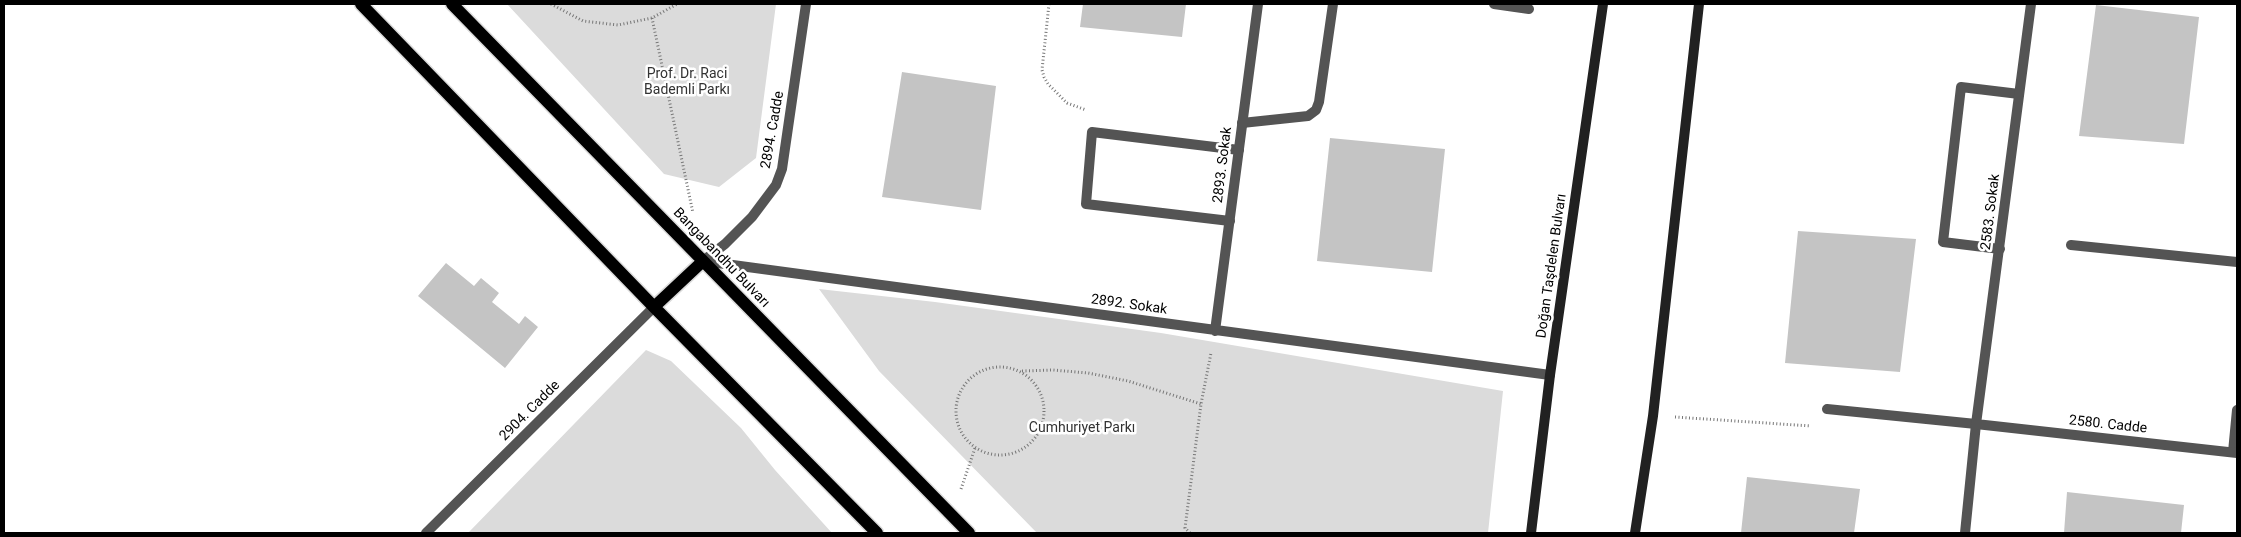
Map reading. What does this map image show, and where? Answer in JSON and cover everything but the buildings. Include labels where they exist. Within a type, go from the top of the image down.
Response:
[{"type":"main road","points":[[362,4],[654,307],[877,533]]},
{"type":"main road","name":"Bangabandhu Bulvarı","points":[[452,4],[969,533]]},
{"type":"main road","name":"Doğan Taşdelen Bulvarı","points":[[1531,533],[1550,375],[1603,4]]},
{"type":"main road","points":[[1635,533],[1653,416],[1700,4]]},
{"type":"main road","points":[[654,307],[703,261]]},
{"type":"street","name":"2894. Cadde","points":[[703,261],[725,244],[752,217],[776,184],[782,169],[806,4]]},
{"type":"street","name":"2893. Sokak","points":[[1215,331],[1258,4]]},
{"type":"street","points":[[1242,123],[1308,116],[1316,110],[1319,102],[1333,4]]},
{"type":"street","points":[[1494,4],[1529,9]]},
{"type":"street","name":"2583. Sokak","points":[[1965,533],[1976,424],[2031,4]]},
{"type":"street","points":[[2000,249],[1943,242],[1960,96],[1962,87],[2019,94]]},
{"type":"street","points":[[1230,221],[1086,204],[1092,132],[1239,150]]},
{"type":"street","points":[[2071,245],[2237,262]]},
{"type":"street","name":"2892. Sokak","points":[[703,261],[1550,375]]},
{"type":"street","name":"2904. Cadde","points":[[426,533],[654,307]]},
{"type":"street","name":"2580. Cadde","points":[[1828,409],[2235,452]]},
{"type":"street","points":[[2235,452],[2237,410]]},
{"type":"path","points":[[552,4],[583,21],[618,25],[652,18],[677,4]]},
{"type":"path","points":[[1049,4],[1042,70],[1044,77],[1048,84],[1067,103],[1076,108],[1095,111],[1092,132]]},
{"type":"path","points":[[652,18],[703,261]]},
{"type":"path","points":[[1190,533],[1185,528],[1201,404],[1215,331]]},
{"type":"path","points":[[1021,371],[1032,380],[1041,392],[1044,420],[1039,434],[1029,445],[1017,453],[1003,456],[988,454],[975,448],[964,438],[958,425],[956,410],[958,395],[966,382],[978,372],[992,367],[1007,367],[1021,371],[1053,370],[1120,379],[1201,404]]},
{"type":"path","points":[[1653,416],[1811,426],[1828,409]]},
{"type":"path","points":[[952,516],[975,448]]},
{"type":"green space","name":"Prof. Dr. Raci Bademli Parkı","points":[[507,4],[776,4],[756,158],[719,187],[664,174]]},
{"type":"green space","name":"Cumhuriyet Parkı","points":[[819,289],[935,302],[1161,333],[1503,391],[1488,533],[1037,533],[879,371]]},
{"type":"green space","points":[[646,350],[671,361],[741,428],[775,470],[832,533],[468,533]]}]
